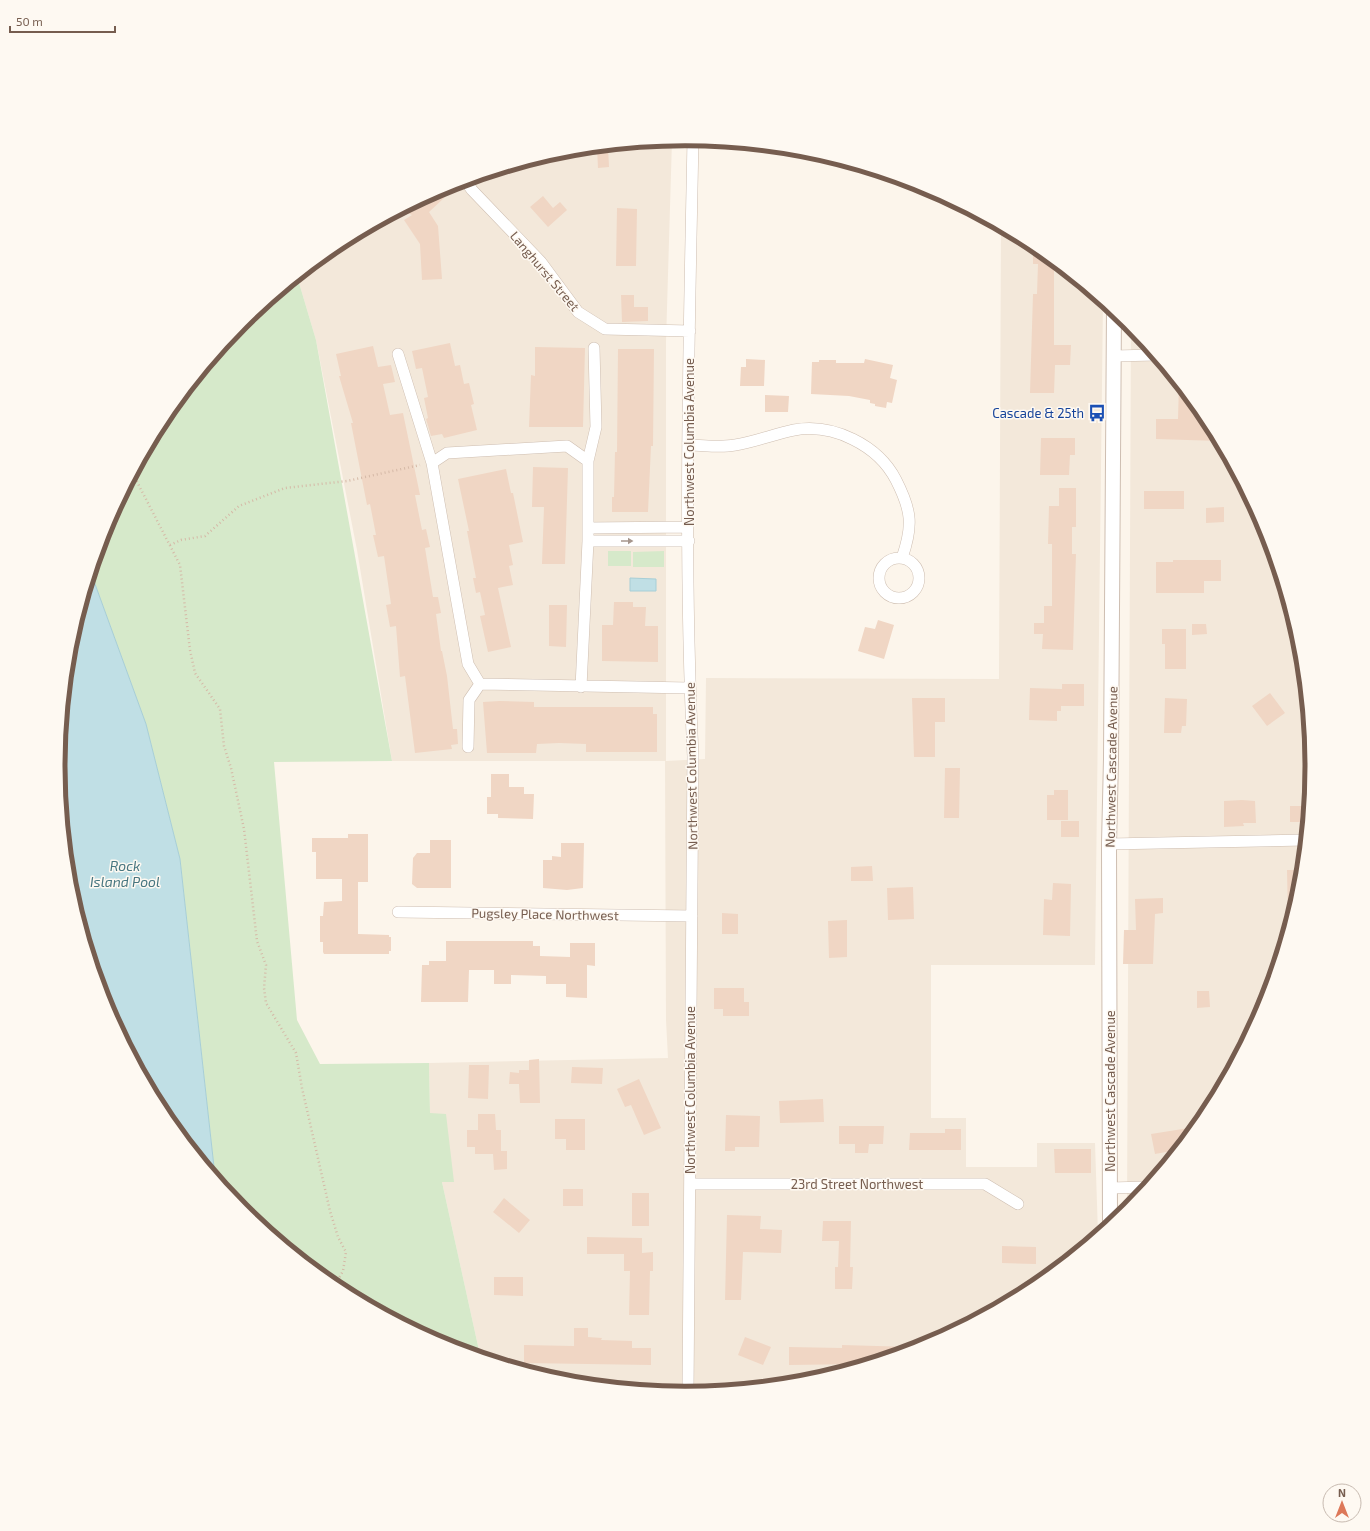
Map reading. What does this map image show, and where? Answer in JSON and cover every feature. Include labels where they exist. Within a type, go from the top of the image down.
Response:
[{"type":"street","name":"Northwest Columbia Avenue","points":[[688,1386],[693,756],[689,688],[688,527],[693,146]]},
{"type":"street","name":"Langhurst Street","points":[[468,185],[541,262],[578,312],[605,329],[690,331]]},
{"type":"street","name":"Northwest Cascade Avenue","points":[[1110,1217],[1109,844],[1114,318]]},
{"type":"street","points":[[581,687],[588,541],[588,462],[596,427],[594,348]]},
{"type":"street","points":[[398,354],[432,463],[468,664],[480,684]]},
{"type":"street","points":[[1114,356],[1149,355]]},
{"type":"street","points":[[689,445],[733,445],[795,430],[828,430],[854,439],[874,452],[892,472],[906,498],[910,523],[908,540],[902,558]]},
{"type":"street","points":[[432,463],[447,453],[567,446],[588,462]]},
{"type":"street","points":[[588,528],[688,527]]},
{"type":"street","points":[[588,541],[689,541]]},
{"type":"street","points":[[480,684],[689,688]]},
{"type":"street","points":[[468,747],[470,700],[480,684]]},
{"type":"street","points":[[1109,844],[1301,840]]},
{"type":"street","name":"Pugsley Place Northwest","points":[[398,912],[692,916]]},
{"type":"street","name":"23rd Street Northwest","points":[[690,1184],[985,1184],[1018,1204]]},
{"type":"street","points":[[1110,1188],[1139,1187]]},
{"type":"path","points":[[170,545],[181,540],[205,536],[239,506],[285,488],[347,481],[432,463]]},
{"type":"path","points":[[135,479],[180,564],[188,635],[195,673],[220,709],[224,746],[231,768],[244,829],[257,941],[266,965],[264,988],[266,1003],[296,1053],[302,1088],[330,1211],[338,1237],[346,1252],[342,1271],[338,1279]]},
{"type":"shaded area","points":[[672,146],[666,342],[666,761],[705,759],[706,678],[999,679],[1001,233],[1029,250],[1062,274],[1103,308],[1095,965],[931,965],[931,1118],[966,1118],[966,1167],[1037,1167],[1037,1143],[1095,1143],[1098,1228],[1094,1232],[1029,1281],[959,1322],[884,1353],[806,1374],[726,1384],[685,1386],[644,1384],[564,1374],[479,1350],[442,1182],[453,1182],[430,1113],[429,1063],[668,1058],[666,1020],[665,761],[392,761],[357,550],[316,340],[299,281],[341,250],[411,209],[486,178],[564,157],[644,147]]},
{"type":"shaded area","points":[[1131,336],[1177,388],[1201,421],[1241,491],[1258,528],[1284,605],[1293,645],[1300,685],[1304,725],[1305,766],[1304,806],[1300,846],[1293,886],[1284,926],[1258,1003],[1222,1076],[1201,1110],[1177,1143],[1127,1200]]},
{"type":"green space","points":[[299,281],[316,340],[392,761],[274,762],[297,1020],[320,1064],[429,1063],[430,1113],[446,1114],[454,1182],[442,1182],[479,1350],[411,1322],[341,1281],[276,1232],[247,1204],[214,1168],[180,859],[146,724],[94,580],[98,566],[112,528],[129,491],[148,455],[169,421],[193,388],[219,357],[276,299]]},
{"type":"green space","points":[[608,551],[631,551],[631,566],[608,566]]},
{"type":"green space","points":[[664,551],[664,567],[633,567],[633,552]]},
{"type":"water","points":[[630,578],[656,579],[656,591],[630,591]]},
{"type":"water","name":"Rock Island Pool","points":[[94,580],[146,724],[180,859],[214,1168],[193,1143],[169,1110],[129,1040],[112,1003],[98,965],[86,926],[77,886],[70,846],[66,806],[66,725],[70,685],[77,645],[86,605]]},
{"type":"building","points":[[608,151],[609,167],[598,168],[597,152]]},
{"type":"building","points":[[450,192],[429,212],[438,226],[442,279],[422,280],[420,244],[404,220],[412,215],[406,212]]},
{"type":"building","points":[[543,196],[553,208],[560,202],[567,210],[548,227],[530,207]]},
{"type":"building","points":[[617,208],[637,209],[636,266],[616,266]]},
{"type":"building","points":[[1033,253],[1054,268],[1054,345],[1071,345],[1070,365],[1055,365],[1054,393],[1030,393],[1033,294],[1037,294],[1038,264],[1033,264]]},
{"type":"building","points":[[621,295],[634,295],[634,307],[648,307],[648,321],[622,322]]},
{"type":"building","points":[[450,343],[455,366],[460,365],[464,384],[469,383],[474,404],[471,405],[477,430],[444,438],[442,434],[431,436],[426,419],[428,418],[424,398],[428,397],[422,368],[416,369],[412,351]]},
{"type":"building","points":[[373,346],[378,367],[391,365],[395,382],[383,384],[390,415],[403,413],[420,495],[415,495],[422,530],[426,529],[430,547],[425,548],[433,597],[438,597],[441,613],[436,614],[441,651],[447,676],[453,729],[457,729],[458,744],[451,745],[452,749],[415,753],[405,676],[400,677],[396,626],[390,627],[386,605],[391,604],[384,556],[378,557],[373,535],[376,535],[370,504],[367,505],[351,423],[353,423],[339,376],[341,376],[336,354]]},
{"type":"building","points":[[535,347],[585,348],[583,427],[529,427],[531,375],[535,376]]},
{"type":"building","points":[[618,349],[654,349],[653,446],[651,446],[648,512],[612,512],[612,497],[614,497],[615,452],[617,452]]},
{"type":"building","points":[[746,359],[765,360],[764,386],[740,386],[741,367],[746,367]]},
{"type":"building","points":[[865,359],[893,365],[890,378],[897,380],[892,403],[887,402],[886,408],[875,406],[875,404],[870,403],[870,400],[849,396],[811,394],[812,362],[819,362],[819,360],[836,360],[836,363],[864,363]]},
{"type":"building","points":[[1179,390],[1201,421],[1213,441],[1156,439],[1156,419],[1178,419]]},
{"type":"building","points":[[765,395],[789,396],[788,412],[765,412]]},
{"type":"building","points":[[1041,438],[1075,438],[1075,455],[1070,455],[1069,475],[1040,475]]},
{"type":"building","points":[[533,467],[568,468],[565,564],[542,564],[544,507],[532,507]]},
{"type":"building","points":[[506,469],[511,493],[513,493],[523,542],[509,545],[513,565],[509,566],[513,585],[498,588],[511,647],[488,652],[480,616],[485,615],[480,592],[476,593],[473,578],[476,578],[467,531],[469,531],[458,479]]},
{"type":"building","points":[[1059,488],[1076,488],[1076,527],[1072,527],[1072,554],[1076,554],[1073,650],[1042,649],[1043,634],[1034,634],[1034,623],[1044,623],[1044,606],[1052,606],[1052,544],[1048,544],[1049,506],[1059,506]]},
{"type":"building","points":[[1144,491],[1184,491],[1184,509],[1144,509]]},
{"type":"building","points":[[1224,507],[1224,522],[1206,523],[1206,508]]},
{"type":"building","points":[[1173,560],[1221,560],[1221,581],[1204,581],[1204,593],[1156,593],[1156,562],[1173,562]]},
{"type":"building","points":[[614,602],[633,602],[633,607],[646,607],[645,626],[658,626],[658,662],[602,661],[602,625],[613,625]]},
{"type":"building","points":[[549,605],[567,605],[566,647],[549,646]]},
{"type":"building","points":[[878,620],[894,625],[884,659],[858,651],[865,627],[875,629]]},
{"type":"building","points":[[1192,624],[1206,624],[1207,634],[1192,635]]},
{"type":"building","points":[[1162,629],[1186,629],[1186,669],[1165,669],[1165,644],[1162,644]]},
{"type":"building","points":[[1062,684],[1084,684],[1084,706],[1061,706],[1061,711],[1057,711],[1057,721],[1029,720],[1030,688],[1062,689]]},
{"type":"building","points":[[1270,693],[1285,713],[1267,726],[1252,706]]},
{"type":"building","points":[[912,698],[945,698],[945,722],[935,722],[935,757],[914,757]]},
{"type":"building","points":[[1165,698],[1187,699],[1186,726],[1182,726],[1181,733],[1164,733]]},
{"type":"building","points":[[483,702],[534,702],[534,707],[653,707],[653,714],[657,714],[657,752],[586,752],[586,744],[559,743],[537,744],[536,753],[487,753]]},
{"type":"building","points":[[945,768],[960,768],[959,818],[944,818]]},
{"type":"building","points":[[491,774],[509,774],[509,787],[524,787],[524,794],[534,794],[533,819],[498,818],[498,814],[487,814],[487,797],[491,797]]},
{"type":"building","points":[[1054,790],[1068,790],[1068,820],[1047,820],[1047,795],[1054,795]]},
{"type":"building","points":[[1224,801],[1255,801],[1256,823],[1243,823],[1244,826],[1224,827]]},
{"type":"building","points":[[1290,806],[1304,806],[1302,822],[1290,822]]},
{"type":"building","points":[[1061,821],[1079,821],[1079,837],[1061,837]]},
{"type":"building","points":[[348,834],[368,834],[368,882],[358,882],[358,934],[389,935],[389,937],[391,937],[391,951],[389,951],[389,954],[324,954],[323,952],[323,942],[320,942],[320,916],[323,916],[324,902],[342,901],[342,879],[316,879],[316,852],[312,852],[312,838],[348,838]]},
{"type":"building","points":[[430,840],[451,840],[451,888],[417,888],[412,884],[413,858],[417,853],[430,853]]},
{"type":"building","points":[[561,843],[584,843],[583,888],[567,890],[543,888],[543,860],[552,860],[552,856],[561,857]]},
{"type":"building","points":[[872,866],[873,881],[851,881],[851,867]]},
{"type":"building","points":[[1287,870],[1296,870],[1293,886],[1288,909]]},
{"type":"building","points":[[1053,883],[1071,884],[1070,936],[1043,935],[1044,899],[1052,900]]},
{"type":"building","points":[[913,887],[914,919],[888,920],[887,888]]},
{"type":"building","points":[[1163,898],[1163,913],[1155,914],[1153,964],[1123,964],[1124,930],[1136,930],[1135,899]]},
{"type":"building","points":[[722,913],[738,914],[738,934],[722,934]]},
{"type":"building","points":[[847,920],[847,957],[829,958],[828,921]]},
{"type":"building","points":[[446,941],[533,941],[533,946],[540,946],[540,956],[570,957],[570,943],[595,943],[595,966],[587,965],[587,998],[566,997],[566,984],[546,984],[546,976],[511,975],[511,984],[494,984],[494,970],[469,970],[468,1002],[421,1002],[422,965],[429,965],[429,961],[446,961]]},
{"type":"building","points":[[714,988],[744,988],[744,1002],[749,1002],[749,1016],[723,1016],[723,1009],[714,1009]]},
{"type":"building","points":[[1197,991],[1209,991],[1210,1007],[1197,1008]]},
{"type":"building","points":[[539,1059],[540,1103],[520,1103],[519,1084],[509,1084],[510,1072],[519,1073],[519,1070],[529,1070],[529,1060]]},
{"type":"building","points":[[469,1065],[489,1065],[488,1099],[468,1098]]},
{"type":"building","points":[[572,1067],[603,1068],[602,1084],[571,1083]]},
{"type":"building","points":[[639,1079],[661,1128],[644,1135],[631,1105],[625,1107],[617,1089]]},
{"type":"building","points":[[823,1099],[824,1122],[780,1123],[779,1101]]},
{"type":"building","points":[[478,1114],[495,1114],[496,1130],[501,1130],[501,1151],[507,1151],[507,1169],[494,1170],[493,1154],[475,1154],[475,1147],[467,1147],[467,1130],[478,1130]]},
{"type":"building","points":[[726,1115],[760,1116],[759,1147],[735,1147],[735,1151],[725,1151]]},
{"type":"building","points":[[555,1119],[585,1119],[585,1150],[566,1150],[566,1139],[555,1139]]},
{"type":"building","points":[[839,1126],[884,1126],[883,1144],[869,1144],[868,1153],[855,1153],[855,1144],[839,1144]]},
{"type":"building","points":[[1188,1128],[1170,1151],[1155,1154],[1151,1134]]},
{"type":"building","points":[[945,1129],[961,1129],[961,1150],[909,1150],[910,1133],[945,1133]]},
{"type":"building","points":[[1054,1149],[1091,1149],[1091,1173],[1055,1173]]},
{"type":"building","points":[[563,1189],[583,1189],[583,1206],[563,1206]]},
{"type":"building","points":[[632,1193],[649,1193],[649,1226],[632,1226]]},
{"type":"building","points":[[504,1198],[530,1220],[519,1233],[493,1212]]},
{"type":"building","points":[[727,1215],[761,1216],[760,1229],[782,1230],[781,1253],[743,1252],[741,1300],[725,1300]]},
{"type":"building","points":[[823,1221],[851,1221],[850,1267],[853,1267],[852,1289],[835,1289],[835,1267],[838,1267],[839,1241],[822,1241]]},
{"type":"building","points":[[587,1237],[642,1238],[642,1253],[653,1252],[653,1271],[650,1271],[649,1315],[629,1315],[630,1271],[624,1271],[624,1254],[587,1254]]},
{"type":"building","points":[[1002,1246],[1036,1247],[1036,1264],[1002,1263]]},
{"type":"building","points":[[494,1277],[523,1277],[523,1296],[494,1295]]},
{"type":"building","points":[[574,1328],[588,1328],[588,1337],[602,1338],[601,1340],[632,1341],[632,1348],[651,1348],[651,1365],[524,1363],[524,1345],[574,1346]]},
{"type":"building","points":[[745,1337],[771,1347],[763,1365],[738,1355]]},
{"type":"building","points":[[842,1345],[900,1347],[884,1353],[844,1364],[789,1365],[789,1347],[842,1348]]},
{"type":"place","name":"Cascade & 25th","points":[[1097,413]]}]
